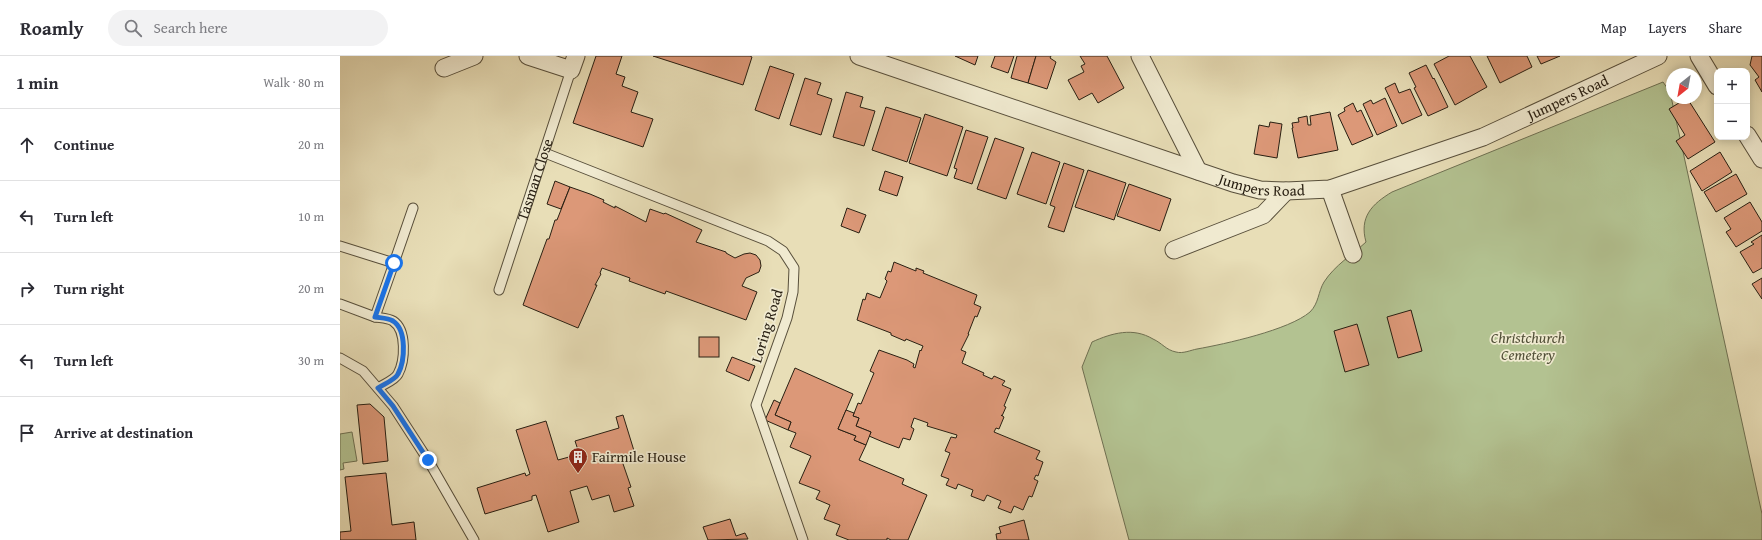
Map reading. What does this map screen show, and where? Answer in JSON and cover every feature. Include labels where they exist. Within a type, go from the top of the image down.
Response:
[{"type":"street","points":[[444,68],[474,56]]},
{"type":"street","name":"Tasman Close","points":[[528,56],[573,63]]},
{"type":"street","name":"Jumpers Road","points":[[859,56],[1198,171],[1260,190],[1286,192],[1330,189],[1483,137],[1658,56]]},
{"type":"street","points":[[1140,56],[1198,171]]},
{"type":"street","points":[[1699,56],[1714,81]]},
{"type":"street","points":[[1750,140],[1762,159]]},
{"type":"street","points":[[1330,189],[1352,254]]},
{"type":"street","points":[[1174,250],[1263,215],[1286,192]]},
{"type":"lane","name":"Tasman Close","points":[[499,290],[545,153],[573,63]]},
{"type":"lane","name":"Loring Road","points":[[545,153],[768,241],[783,251],[787,257],[794,268],[793,292],[787,318],[756,405],[803,540]]},
{"type":"lane","points":[[375,317],[413,208]]},
{"type":"lane","points":[[340,246],[394,263]]},
{"type":"lane","points":[[340,304],[375,317],[394,322],[399,327],[404,349],[398,375],[378,388]]},
{"type":"lane","points":[[340,358],[363,371],[393,406],[428,460],[474,540]]},
{"type":"green space","name":"Christchurch Cemetery","points":[[1663,82],[1666,86],[1666,104],[1673,104],[1762,514],[1762,540],[1129,540],[1082,367],[1092,342],[1107,336],[1130,332],[1145,335],[1169,350],[1181,353],[1240,340],[1287,325],[1300,319],[1313,309],[1322,286],[1328,276],[1338,265],[1366,242],[1364,225],[1369,212],[1379,201],[1392,192]]},
{"type":"green space","points":[[352,432],[357,461],[343,463],[344,469],[340,470],[340,434]]},
{"type":"building","points":[[596,56],[622,56],[616,74],[625,77],[622,86],[638,92],[631,112],[653,119],[643,147],[573,123]]},
{"type":"building","points":[[653,56],[750,56],[752,57],[743,85]]},
{"type":"building","points":[[955,56],[978,56],[975,65]]},
{"type":"building","points":[[995,56],[1014,56],[1008,73],[991,67]]},
{"type":"building","points":[[1017,56],[1036,56],[1028,83],[1011,78]]},
{"type":"building","points":[[1036,56],[1051,56],[1050,58],[1056,62],[1047,89],[1028,83]]},
{"type":"building","points":[[1080,56],[1107,56],[1124,88],[1098,103],[1092,93],[1079,100],[1068,80],[1084,72],[1081,66],[1085,64]]},
{"type":"building","points":[[1449,56],[1470,56],[1487,87],[1455,105],[1434,64]]},
{"type":"building","points":[[1487,56],[1527,56],[1532,67],[1500,83]]},
{"type":"building","points":[[1537,56],[1560,56],[1541,64]]},
{"type":"building","points":[[1752,56],[1762,56],[1762,92],[1755,80],[1759,77],[1750,65]]},
{"type":"building","points":[[1426,65],[1448,107],[1428,116],[1414,88],[1416,87],[1409,73]]},
{"type":"building","points":[[770,66],[794,74],[779,119],[755,110]]},
{"type":"building","points":[[805,78],[821,83],[817,94],[832,99],[821,135],[790,125]]},
{"type":"building","points":[[1395,83],[1399,93],[1410,89],[1422,115],[1402,124],[1385,88]]},
{"type":"building","points":[[846,92],[863,97],[860,107],[875,111],[864,146],[833,137]]},
{"type":"building","points":[[1385,98],[1397,126],[1377,135],[1363,104],[1371,100],[1373,104]]},
{"type":"building","points":[[1353,103],[1357,112],[1361,110],[1373,136],[1352,145],[1338,115],[1345,111],[1344,108]]},
{"type":"building","points":[[1677,104],[1691,104],[1715,142],[1688,159],[1676,141],[1685,135],[1669,109]]},
{"type":"building","points":[[886,107],[921,118],[907,162],[872,150]]},
{"type":"building","points":[[1330,112],[1338,150],[1298,158],[1292,123],[1299,122],[1298,118],[1307,116],[1308,125],[1311,125],[1310,116]]},
{"type":"building","points":[[925,114],[963,127],[947,176],[909,163]]},
{"type":"building","points":[[1270,122],[1282,124],[1277,158],[1254,154],[1259,125],[1269,127]]},
{"type":"building","points":[[966,130],[988,137],[972,184],[954,178],[957,169],[954,168]]},
{"type":"building","points":[[995,138],[1024,148],[1006,199],[977,189]]},
{"type":"building","points":[[1032,152],[1060,162],[1046,204],[1017,194]]},
{"type":"building","points":[[1720,152],[1732,172],[1702,191],[1690,171]]},
{"type":"building","points":[[1064,163],[1084,170],[1064,232],[1048,227],[1055,207],[1050,205]]},
{"type":"building","points":[[1088,170],[1126,183],[1114,220],[1075,207]]},
{"type":"building","points":[[885,171],[903,177],[897,196],[879,190]]},
{"type":"building","points":[[1736,174],[1747,194],[1716,212],[1704,192]]},
{"type":"building","points":[[555,181],[570,187],[561,209],[547,204]]},
{"type":"building","points":[[1129,184],[1171,199],[1160,231],[1117,216]]},
{"type":"building","points":[[570,187],[604,200],[603,202],[615,208],[615,206],[646,222],[650,209],[664,214],[665,213],[702,230],[696,242],[726,252],[735,258],[750,253],[756,255],[760,260],[761,266],[759,272],[746,278],[742,286],[757,292],[746,320],[666,291],[665,294],[629,281],[630,278],[602,268],[601,274],[595,285],[597,285],[578,328],[523,305],[547,239],[549,239],[555,220],[557,220]]},
{"type":"building","points":[[1750,202],[1762,222],[1762,231],[1736,247],[1726,232],[1731,229],[1724,218]]},
{"type":"building","points":[[847,208],[866,215],[859,233],[841,226]]},
{"type":"building","points":[[1762,235],[1762,268],[1753,273],[1740,252],[1754,244],[1751,242]]},
{"type":"building","points":[[894,262],[916,271],[916,268],[924,271],[923,273],[977,295],[974,304],[981,307],[977,317],[975,316],[969,334],[961,350],[966,352],[962,363],[984,373],[983,375],[992,379],[994,376],[1005,381],[1002,385],[1011,389],[1004,406],[1006,407],[1002,416],[1004,417],[999,429],[996,428],[994,432],[1040,451],[1036,459],[1043,462],[1038,476],[1036,475],[1034,479],[1038,481],[1032,497],[1029,496],[1023,510],[1014,506],[1011,513],[998,508],[1001,501],[987,495],[984,501],[971,496],[973,490],[958,484],[956,489],[946,485],[949,479],[941,476],[950,453],[945,451],[951,437],[956,438],[957,435],[927,426],[928,423],[914,418],[911,427],[914,429],[910,440],[903,438],[899,448],[869,436],[871,432],[856,426],[859,418],[853,416],[858,403],[861,404],[874,373],[870,371],[879,350],[907,360],[914,364],[913,367],[915,368],[920,350],[921,351],[923,346],[906,339],[905,341],[891,335],[891,333],[857,320],[863,299],[865,300],[867,293],[880,298],[887,281],[885,279],[888,271],[891,272]]},
{"type":"building","points":[[1762,278],[1762,299],[1752,284]]},
{"type":"building","points":[[1411,310],[1422,351],[1398,358],[1387,317]]},
{"type":"building","points":[[1357,324],[1369,365],[1345,372],[1334,331]]},
{"type":"building","points":[[699,337],[719,337],[719,357],[699,357]]},
{"type":"building","points":[[732,357],[755,366],[749,381],[726,371]]},
{"type":"building","points":[[795,368],[853,394],[838,429],[856,436],[854,440],[866,445],[859,460],[904,479],[902,484],[927,495],[908,540],[891,540],[887,538],[887,540],[849,540],[836,535],[840,525],[824,519],[830,505],[816,499],[820,491],[799,483],[811,456],[790,447],[796,433],[788,430],[791,422],[775,415]]},
{"type":"building","points":[[774,400],[780,403],[775,415],[791,422],[788,430],[765,420]]},
{"type":"building","points":[[370,404],[384,417],[388,461],[363,464],[357,405]]},
{"type":"building","points":[[846,410],[854,413],[853,416],[859,418],[856,426],[871,432],[866,445],[854,440],[856,436],[838,429]]},
{"type":"building","name":"Fairmile House","points":[[623,415],[635,454],[621,458],[631,487],[628,488],[634,506],[614,512],[609,495],[592,500],[587,486],[570,491],[579,522],[548,532],[536,495],[532,496],[532,500],[485,514],[477,488],[525,473],[526,476],[530,474],[516,430],[546,421],[558,460],[569,457],[570,462],[581,459],[575,441],[619,428],[616,417]]},
{"type":"building","points":[[386,473],[392,525],[414,522],[416,540],[340,540],[340,532],[351,531],[345,477]]},
{"type":"building","points":[[730,519],[736,536],[745,533],[748,539],[708,540],[703,527]]},
{"type":"building","points":[[1024,520],[1029,540],[997,540],[996,534],[1001,533],[999,527]]},
{"type":"place","name":"Fairmile House","points":[[578,474]]},
{"type":"route","points":[[394,263],[375,317],[387,318],[399,327],[404,349],[398,375],[378,388],[393,406],[428,460]]}]
